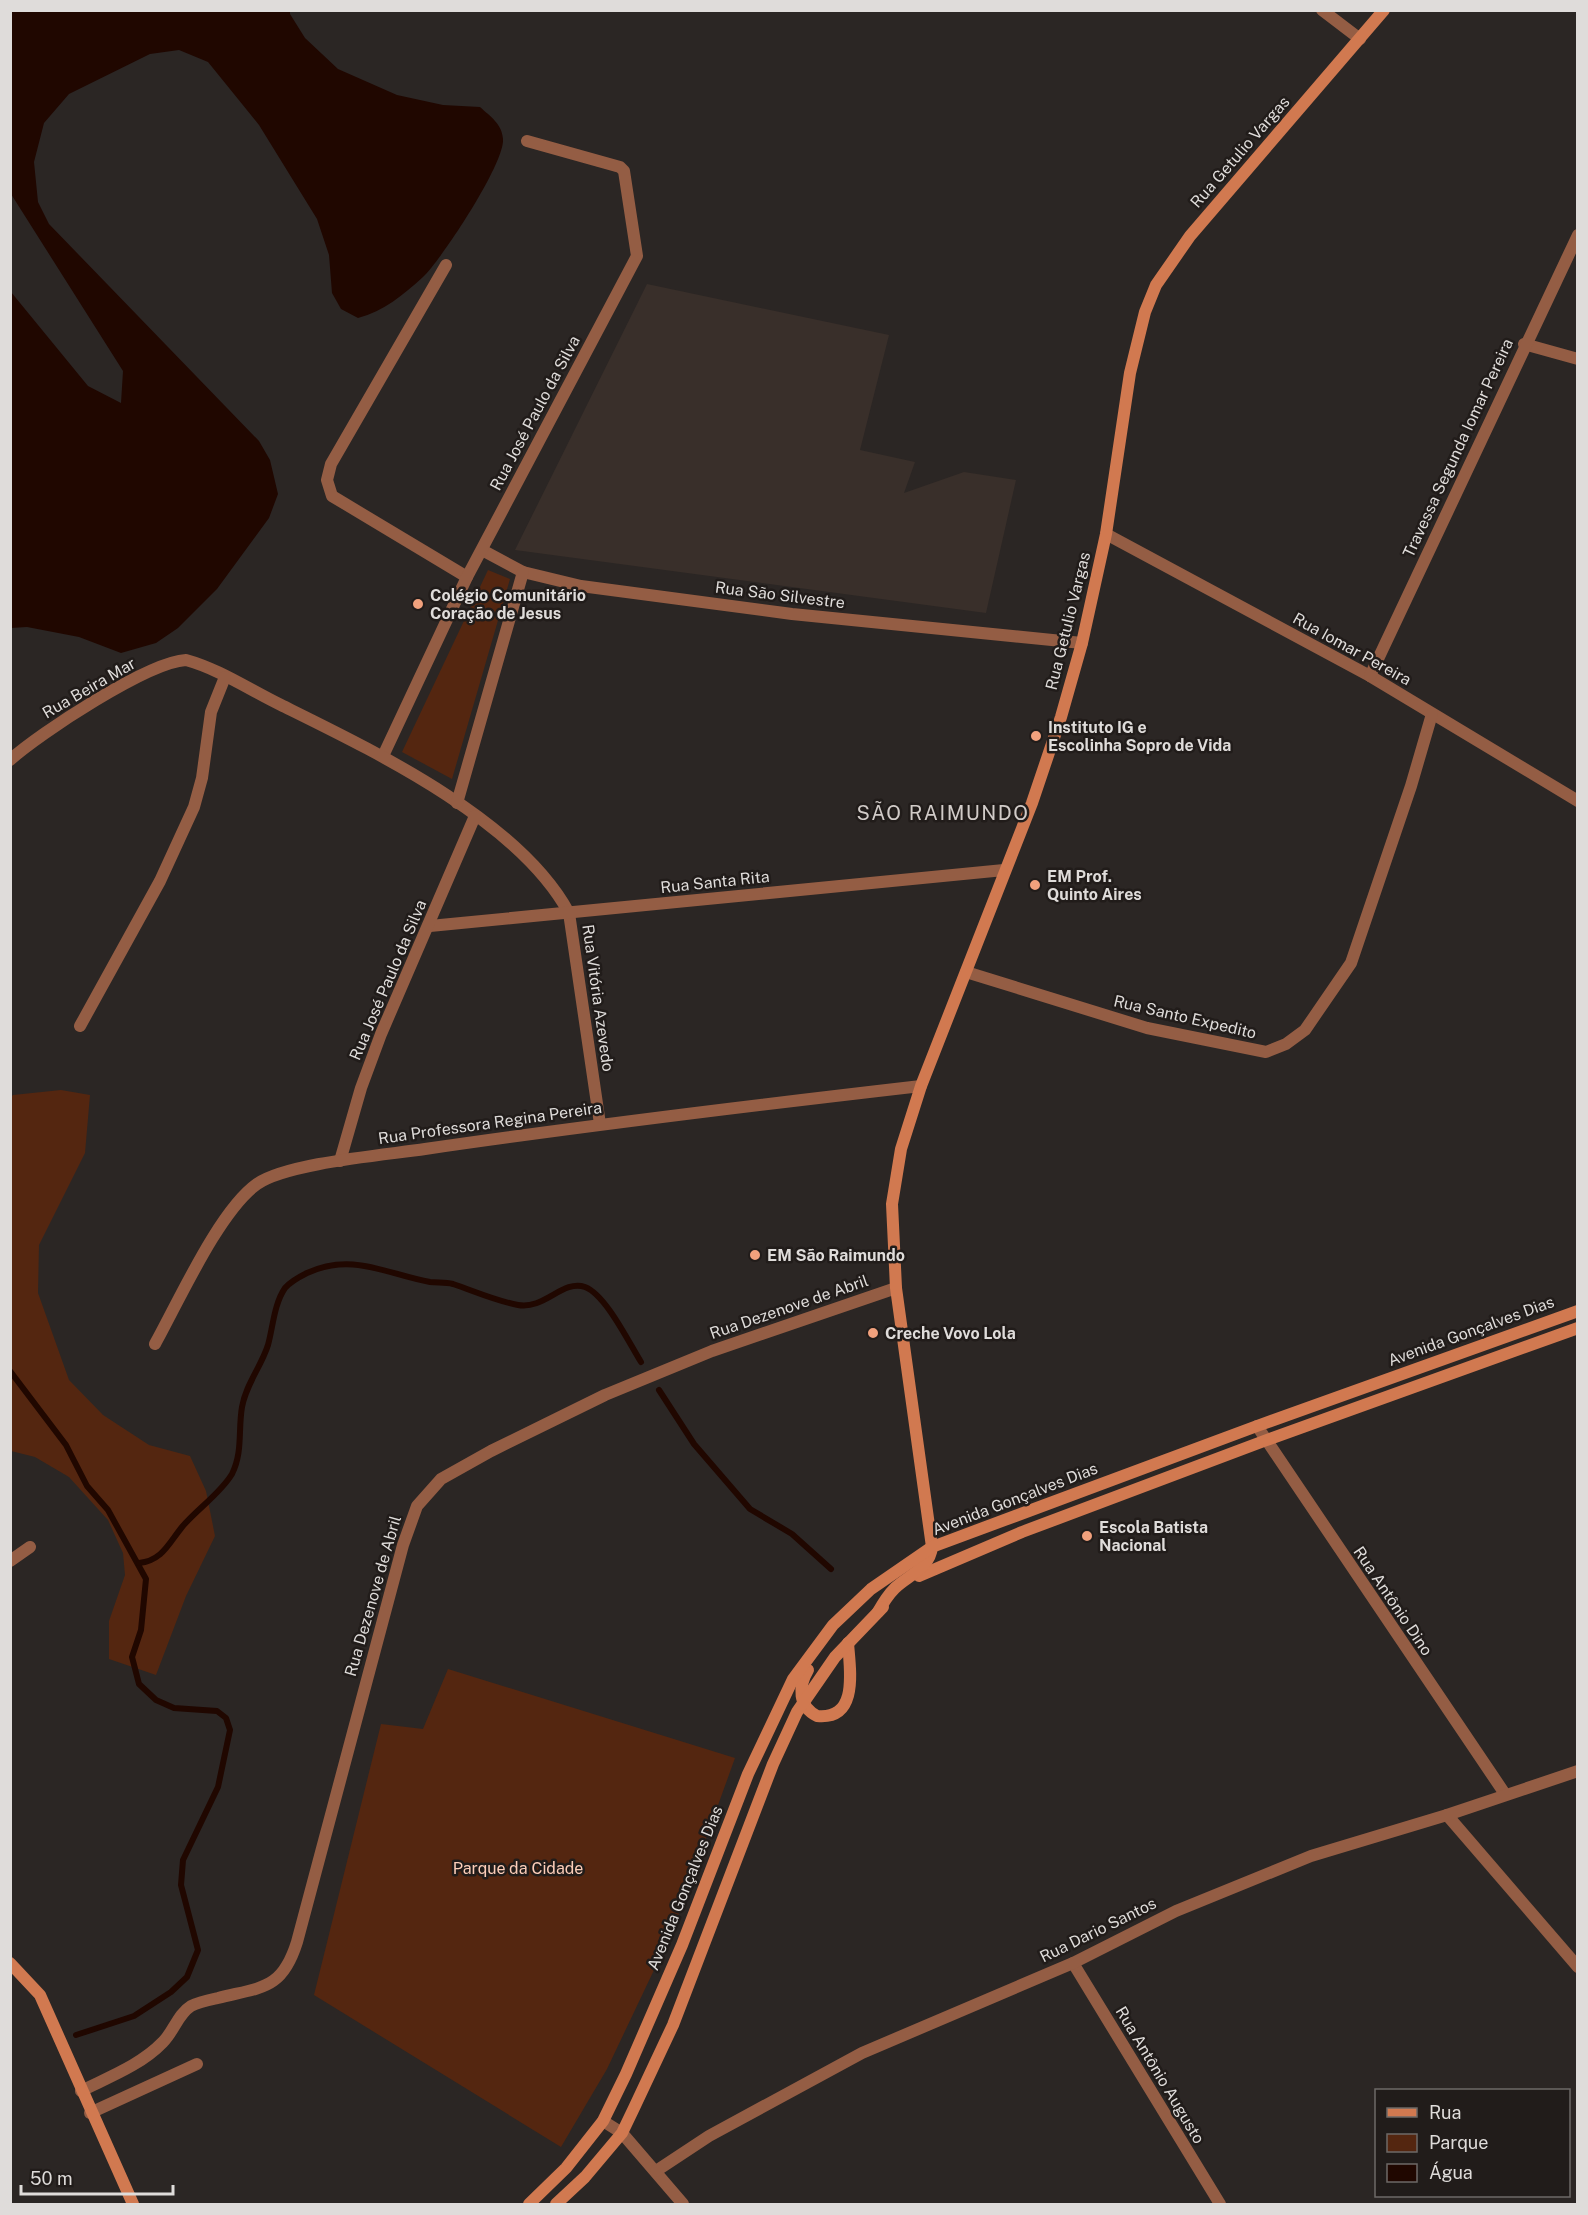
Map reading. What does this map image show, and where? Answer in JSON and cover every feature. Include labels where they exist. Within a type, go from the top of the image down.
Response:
[{"type":"main road","name":"Rua Getulio Vargas","points":[[932,1547],[896,1288],[892,1204],[901,1149],[921,1086],[1035,792],[1082,643],[1106,534],[1135,348],[1156,285],[1204,219],[1384,10]]},
{"type":"main road","name":"Avenida Gonçalves Dias","points":[[529,2205],[566,2168],[603,2121],[682,1945],[768,1727],[793,1679],[833,1625],[871,1589],[932,1547],[1257,1426],[1578,1311]]},
{"type":"main road","name":"Avenida Gonçalves Dias","points":[[556,2205],[585,2177],[622,2133],[673,2025],[773,1764],[804,1702],[823,1672],[848,1643],[914,1579],[939,1565],[1264,1441],[1578,1328]]},
{"type":"main road","points":[[878,1612],[893,1590],[926,1565],[932,1547]]},
{"type":"main road","points":[[833,1625],[801,1681],[800,1693],[809,1712],[825,1716],[833,1714],[845,1703],[851,1689],[848,1643]]},
{"type":"main road","points":[[10,1963],[40,1995],[133,2205]]},
{"type":"street","points":[[1322,10],[1360,39]]},
{"type":"street","name":"Rua José Paulo da Silva","points":[[383,756],[466,577],[637,256],[624,171],[620,167],[527,141]]},
{"type":"street","name":"Travessa Segunda Iomar Pereira","points":[[1370,676],[1524,344],[1578,235]]},
{"type":"street","points":[[446,265],[331,464],[327,480],[332,496],[466,577]]},
{"type":"street","points":[[1524,344],[1578,359]]},
{"type":"street","name":"Rua Iomar Pereira","points":[[1106,534],[1370,676],[1578,801]]},
{"type":"street","name":"Rua São Silvestre","points":[[482,550],[523,572],[581,586],[718,604],[1082,643]]},
{"type":"street","points":[[457,804],[523,572]]},
{"type":"street","name":"Rua Beira Mar","points":[[10,760],[61,723],[137,678],[176,661],[192,662],[225,677]]},
{"type":"street","points":[[80,1026],[160,881],[194,807],[202,778],[211,712],[225,677],[383,756],[475,816],[542,873],[555,888],[569,913]]},
{"type":"street","name":"Rua Santo Expedito","points":[[966,972],[1147,1028],[1266,1052],[1286,1044],[1305,1030],[1351,963],[1412,786],[1432,714]]},
{"type":"street","name":"Rua José Paulo da Silva","points":[[340,1161],[365,1077],[475,816]]},
{"type":"street","name":"Rua Santa Rita","points":[[430,926],[1004,870]]},
{"type":"street","name":"Rua Vitória Azevedo","points":[[569,913],[600,1124]]},
{"type":"street","name":"Rua Professora Regina Pereira","points":[[156,1344],[224,1220],[242,1195],[274,1175],[340,1161],[600,1124],[921,1086]]},
{"type":"street","name":"Rua Dezenove de Abril","points":[[81,2091],[142,2061],[165,2041],[184,2011],[194,2005],[259,1988],[276,1981],[285,1972],[297,1942],[403,1545],[417,1506],[441,1479],[605,1395],[712,1351],[896,1288]]},
{"type":"street","name":"Rua Antônio Dino","points":[[1257,1426],[1264,1441],[1505,1794]]},
{"type":"street","points":[[10,1561],[30,1547]]},
{"type":"street","name":"Rua Dario Santos","points":[[656,2171],[709,2136],[862,2053],[1073,1963],[1176,1911],[1241,1882],[1311,1856],[1447,1815],[1578,1771]]},
{"type":"street","points":[[1447,1815],[1578,1967]]},
{"type":"street","name":"Rua Antônio Augusto","points":[[1073,1963],[1220,2205]]},
{"type":"street","points":[[90,2112],[197,2064]]},
{"type":"street","points":[[603,2121],[622,2133],[683,2205]]},
{"type":"shaded area","points":[[647,284],[889,335],[860,450],[915,462],[904,493],[964,472],[1016,480],[986,613],[515,550]]},
{"type":"green space","points":[[488,570],[510,579],[452,779],[402,752]]},
{"type":"green space","points":[[61,1090],[90,1095],[85,1153],[39,1245],[38,1293],[69,1380],[103,1415],[149,1445],[190,1456],[206,1491],[215,1536],[186,1596],[156,1675],[109,1659],[109,1621],[125,1575],[123,1553],[108,1520],[69,1477],[35,1457],[11,1451],[11,1097]]},
{"type":"green space","name":"Parque da Cidade","points":[[448,1669],[735,1758],[673,1930],[607,2069],[561,2147],[314,1995],[381,1724],[423,1729]]},
{"type":"water","points":[[11,10],[290,11],[305,38],[338,69],[397,95],[443,105],[480,107],[501,129],[503,139],[501,151],[484,188],[432,267],[416,284],[393,302],[358,318],[341,309],[332,293],[329,255],[317,219],[259,125],[208,62],[179,50],[150,54],[69,94],[44,123],[34,162],[38,202],[49,224],[259,441],[270,460],[278,494],[269,518],[217,589],[178,628],[156,643],[121,653],[79,637],[27,627],[11,628],[11,292],[88,386],[121,403],[123,371],[11,194]]},
{"type":"waterway","points":[[139,1563],[147,1562],[159,1555],[232,1474],[238,1457],[244,1399],[268,1345],[278,1301],[287,1286],[307,1273],[339,1264],[369,1267],[430,1282],[453,1284],[518,1305],[536,1303],[569,1287],[585,1287],[601,1299],[609,1309],[641,1362]]},
{"type":"waterway","points":[[10,1371],[66,1445],[87,1486],[108,1510],[146,1579],[141,1630],[132,1657],[139,1684],[156,1700],[174,1708],[217,1711],[226,1718],[230,1730],[218,1787],[183,1860],[181,1885],[198,1950],[187,1977],[171,1992],[134,2016],[76,2035]]},
{"type":"waterway","points":[[659,1390],[694,1444],[750,1509],[792,1534],[831,1569]]},
{"type":"place","name":"Colégio Comunitário Coração de Jesus","points":[[418,604]]},
{"type":"place","name":"Instituto IG e Escolinha Sopro de Vida","points":[[1036,736]]},
{"type":"place","name":"EM Prof. Quinto Aires","points":[[1035,885]]},
{"type":"place","name":"EM São Raimundo","points":[[755,1255]]},
{"type":"place","name":"Creche Vovo Lola","points":[[873,1333]]},
{"type":"place","name":"Escola Batista Nacional","points":[[1087,1536]]},
{"type":"district","name":"SÃO RAIMUNDO","points":[[943,813]]}]
